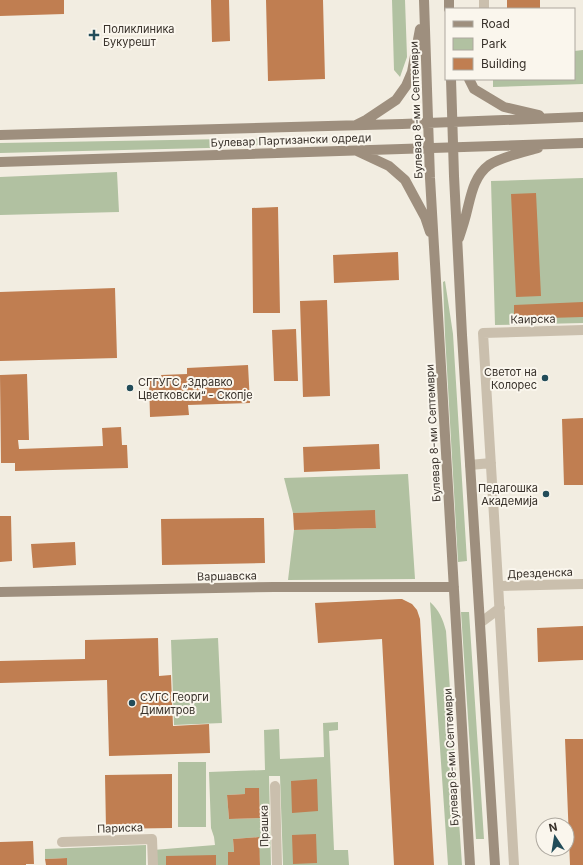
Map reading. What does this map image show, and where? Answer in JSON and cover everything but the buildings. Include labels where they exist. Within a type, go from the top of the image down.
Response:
[{"type":"street","name":"Булевар 8-ми Септември","points":[[424,5],[434,244],[470,865]]},
{"type":"street","points":[[354,126],[366,120],[396,100],[406,86],[412,72],[424,5]]},
{"type":"street","points":[[451,80],[457,245],[495,865]]},
{"type":"street","points":[[470,80],[474,89],[504,107],[552,118]]},
{"type":"street","name":"Булевар Партизански одреди","points":[[0,135],[354,126],[583,117]]},
{"type":"street","points":[[457,245],[467,212],[472,188],[480,175],[489,165],[503,158],[553,143]]},
{"type":"street","name":"Булевар Партизански одреди","points":[[0,162],[583,143]]},
{"type":"street","points":[[355,150],[389,166],[405,180],[425,217],[434,244]]},
{"type":"street","name":"Каирска","points":[[491,463],[483,333],[583,330]]},
{"type":"street","points":[[470,465],[491,463],[514,865]]},
{"type":"street","name":"Дрезденска","points":[[498,586],[583,584]]},
{"type":"street","name":"Варшавска","points":[[0,592],[274,587],[454,587]]},
{"type":"street","points":[[480,623],[500,608]]},
{"type":"street","name":"Прашка","points":[[275,786],[277,865]]},
{"type":"street","name":"Париска","points":[[62,842],[152,839],[153,865]]},
{"type":"green space","points":[[392,0],[405,0],[407,57],[400,77],[394,70]]},
{"type":"green space","points":[[583,50],[583,84],[493,87],[493,80],[575,80],[575,51]]},
{"type":"green space","points":[[292,138],[248,147],[0,153],[0,143]]},
{"type":"green space","points":[[117,172],[119,212],[0,215],[0,177]]},
{"type":"green space","points":[[583,178],[583,323],[495,325],[491,181]]},
{"type":"green space","points":[[445,281],[453,334],[467,561],[458,562],[445,335],[443,282]]},
{"type":"green space","points":[[408,474],[415,579],[288,580],[294,530],[376,528],[375,511],[293,513],[284,478]]},
{"type":"green space","points":[[430,602],[440,615],[446,631],[462,865],[448,865]]},
{"type":"green space","points":[[461,612],[469,612],[484,839],[476,839]]},
{"type":"green space","points":[[218,638],[222,723],[174,725],[171,640]]},
{"type":"green space","points":[[338,722],[338,730],[329,731],[334,850],[348,850],[349,865],[283,865],[280,776],[269,776],[271,865],[260,865],[258,837],[233,839],[234,852],[228,852],[228,865],[154,865],[153,850],[215,845],[211,828],[209,772],[265,770],[264,730],[279,729],[280,759],[324,757],[323,723]],"holes":[[[245,788],[259,788],[260,818],[229,819],[227,795],[245,794]]]},
{"type":"green space","points":[[178,762],[206,762],[206,827],[178,827]]},
{"type":"green space","points":[[146,845],[146,865],[67,865],[67,858],[45,859],[45,849]]},
{"type":"place","name":"Поликлиника Букурешт","points":[[94,35]]},
{"type":"place","name":"Светот на Колорес","points":[[545,378]]},
{"type":"place","name":"СГГУГС „Здравко Цветковски“ - Скопје","points":[[130,388]]},
{"type":"place","name":"Педагошка Академија","points":[[546,494]]},
{"type":"place","name":"СУГС Георги Димитров","points":[[132,703]]}]
